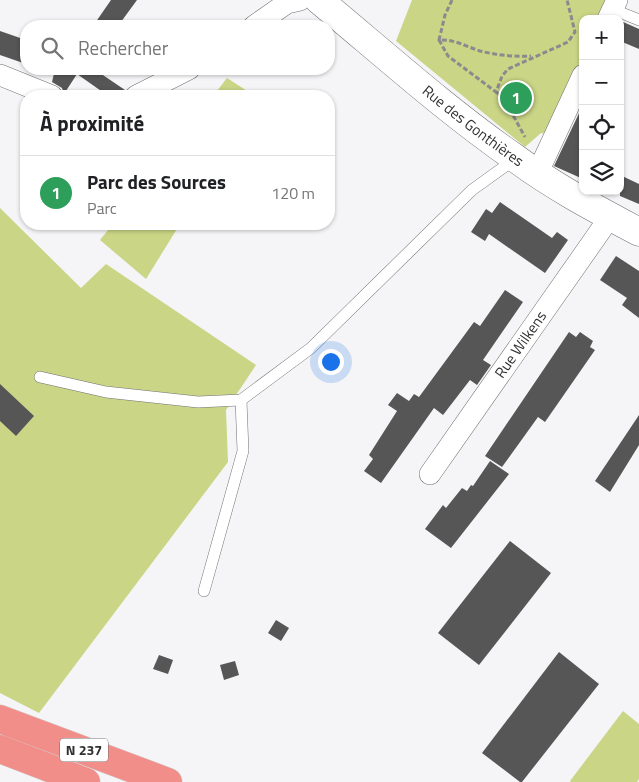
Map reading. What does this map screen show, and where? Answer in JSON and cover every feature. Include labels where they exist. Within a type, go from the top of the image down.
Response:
[{"type":"highway","name":"N 237","points":[[0,719],[168,782]]},
{"type":"highway","name":"N 237","points":[[0,749],[86,782]]},
{"type":"street","points":[[263,20],[287,3],[300,0]]},
{"type":"street","name":"Rue des Gonthières","points":[[319,0],[450,110],[531,167],[610,217],[639,232]]},
{"type":"street","points":[[0,75],[37,90]]},
{"type":"street","points":[[148,90],[177,75]]},
{"type":"street","points":[[531,167],[579,82]]},
{"type":"street","name":"Rue Wilkens","points":[[430,474],[610,217]]},
{"type":"lane","points":[[612,9],[639,20]]},
{"type":"lane","points":[[40,377],[106,392],[198,402],[241,400],[311,348],[472,190],[531,167]]},
{"type":"lane","points":[[204,591],[243,451],[241,400]]},
{"type":"path","points":[[452,0],[445,14],[439,40],[448,56],[503,97],[517,123],[531,167]]},
{"type":"path","points":[[496,92],[502,76],[508,70],[568,42],[575,32],[567,0]]},
{"type":"path","points":[[439,40],[451,39],[481,51],[516,57],[536,56]]},
{"type":"green space","points":[[412,0],[612,0],[606,15],[579,15],[579,72],[550,134],[541,133],[525,147],[396,41]]},
{"type":"green space","points":[[227,78],[246,90],[218,90]]},
{"type":"green space","points":[[0,208],[20,228],[20,230],[22,230],[81,288],[106,264],[256,365],[226,410],[228,462],[39,713],[0,693]]},
{"type":"green space","points":[[108,230],[176,230],[146,279],[100,240]]},
{"type":"green space","points":[[623,711],[639,724],[639,779],[637,782],[571,782],[570,781]]},
{"type":"building","points":[[111,0],[137,0],[122,20],[97,20]]},
{"type":"building","points":[[624,22],[639,29],[639,49],[624,43]]},
{"type":"building","points":[[0,31],[20,38],[20,62],[0,55]]},
{"type":"building","points":[[54,75],[76,75],[67,90],[63,90],[52,82]]},
{"type":"building","points":[[78,75],[103,75],[125,90],[100,90]]},
{"type":"building","points":[[579,113],[579,177],[554,166]]},
{"type":"building","points":[[624,177],[639,184],[639,204],[620,196],[624,195]]},
{"type":"building","points":[[500,202],[552,238],[557,232],[568,240],[545,273],[489,234],[485,241],[471,232],[486,209],[492,213]]},
{"type":"building","points":[[616,256],[639,271],[639,318],[622,305],[627,298],[600,280]]},
{"type":"building","points":[[505,290],[523,302],[483,360],[491,365],[477,385],[470,380],[443,415],[434,408],[381,483],[364,471],[373,459],[369,455],[397,411],[388,405],[397,393],[409,401],[414,394],[419,397],[474,322],[480,326]]},
{"type":"building","points":[[569,332],[576,337],[580,332],[593,341],[590,347],[595,350],[545,422],[538,417],[502,467],[485,456]]},
{"type":"building","points":[[0,384],[34,416],[16,436],[0,421]]},
{"type":"building","points":[[639,415],[639,445],[610,492],[595,481]]},
{"type":"building","points":[[490,461],[509,474],[451,548],[425,529],[443,505],[446,508],[462,488],[467,491],[471,485],[473,486]]},
{"type":"building","points":[[510,541],[551,573],[479,665],[438,633]]},
{"type":"building","points":[[276,620],[289,628],[281,641],[268,633]]},
{"type":"building","points":[[559,652],[599,684],[522,782],[520,782],[482,753]]},
{"type":"building","points":[[159,655],[173,660],[168,674],[153,669]]},
{"type":"building","points":[[235,661],[239,675],[224,680],[220,665]]},
{"type":"place","name":"Parc des Sources","points":[[516,98]]}]
